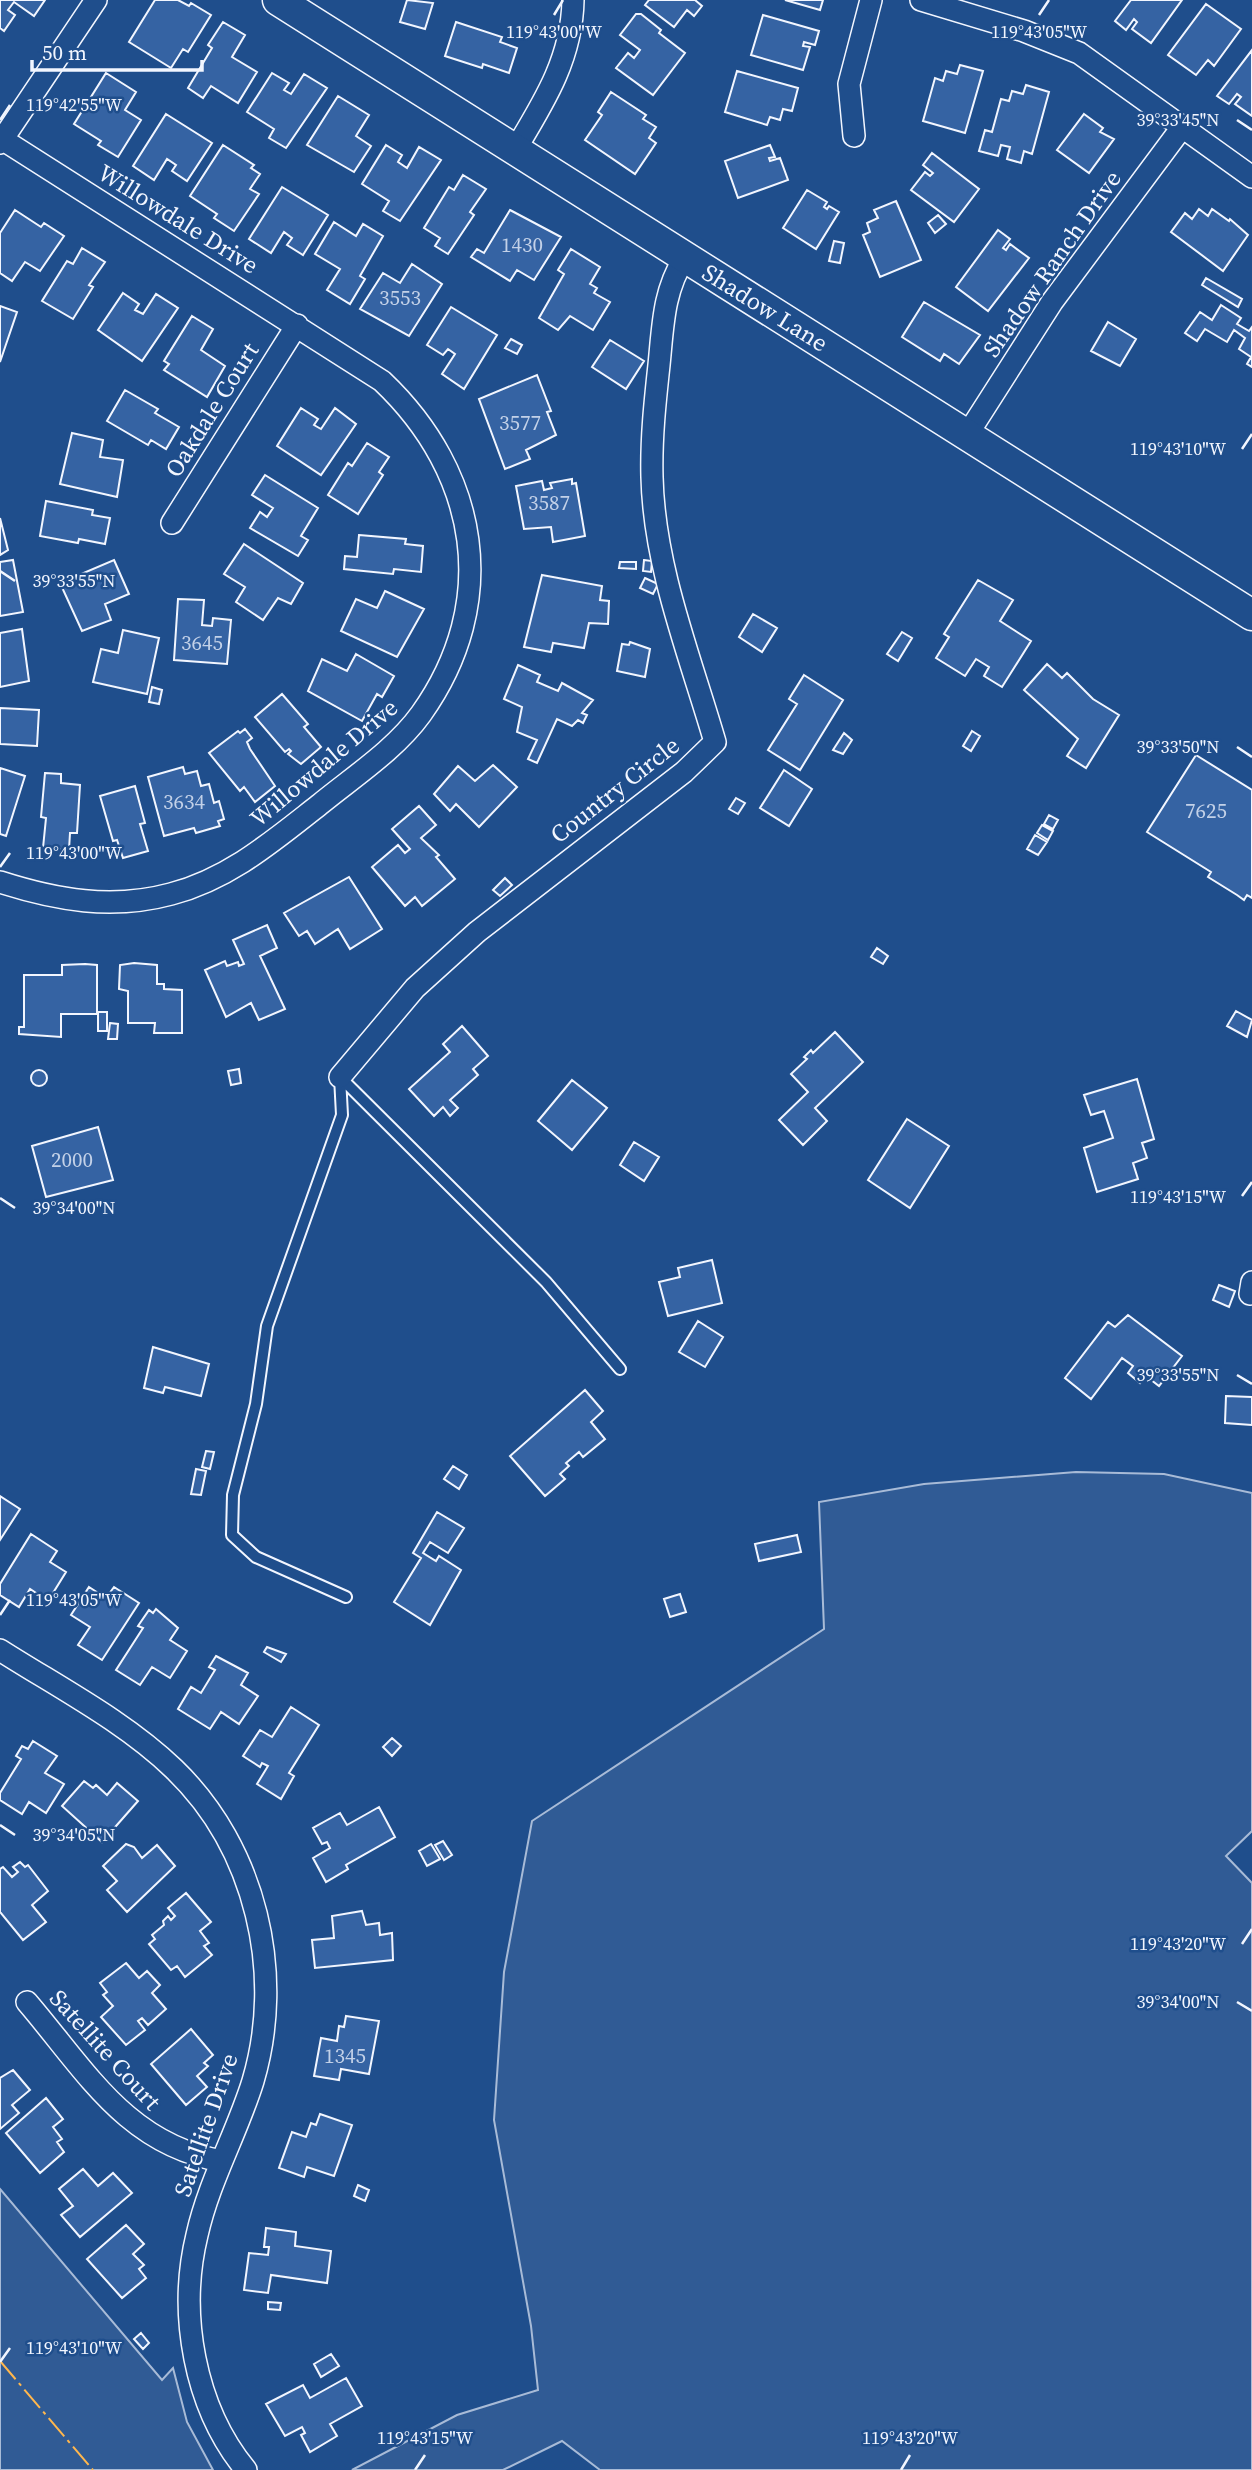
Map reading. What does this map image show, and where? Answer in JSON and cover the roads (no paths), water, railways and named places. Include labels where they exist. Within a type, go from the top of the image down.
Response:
[{"type":"street","points":[[1,141],[96,0]]},
{"type":"street","name":"Shadow Lane","points":[[278,0],[1252,615]]},
{"type":"street","points":[[515,149],[551,90],[565,55],[573,0]]},
{"type":"street","points":[[854,136],[849,83],[871,0]]},
{"type":"street","points":[[921,0],[1024,31],[1079,53],[1252,177]]},
{"type":"street","name":"Shadow Ranch Drive","points":[[967,435],[1052,302],[1183,126]]},
{"type":"street","name":"Willowdale Drive","points":[[0,882],[41,895],[83,902],[136,900],[170,895],[206,882],[267,846],[394,744],[420,716],[440,685],[455,652],[466,612],[470,571],[468,534],[461,499],[448,466],[415,415],[382,381],[1,141]]},
{"type":"street","name":"Country Circle","points":[[340,1077],[415,988],[467,941],[684,772],[715,741],[668,579],[657,528],[652,478],[652,431],[665,299],[673,275],[685,257]]},
{"type":"street","name":"Oakdale Court","points":[[172,523],[297,325]]},
{"type":"street","name":"Satellite Drive","points":[[0,1650],[122,1728],[175,1770],[204,1803],[244,1873],[265,1958],[266,1999],[262,2044],[253,2082],[197,2235],[190,2274],[189,2311],[194,2353],[205,2393],[222,2433],[246,2470]]},
{"type":"street","name":"Satellite Court","points":[[27,2002],[121,2112],[143,2132],[167,2146],[195,2157],[222,2161]]},
{"type":"lane","points":[[340,1077],[546,1282],[620,1369]]},
{"type":"lane","points":[[340,1077],[342,1115],[267,1326],[256,1404],[233,1495],[232,1535],[256,1557],[346,1597]]}]
